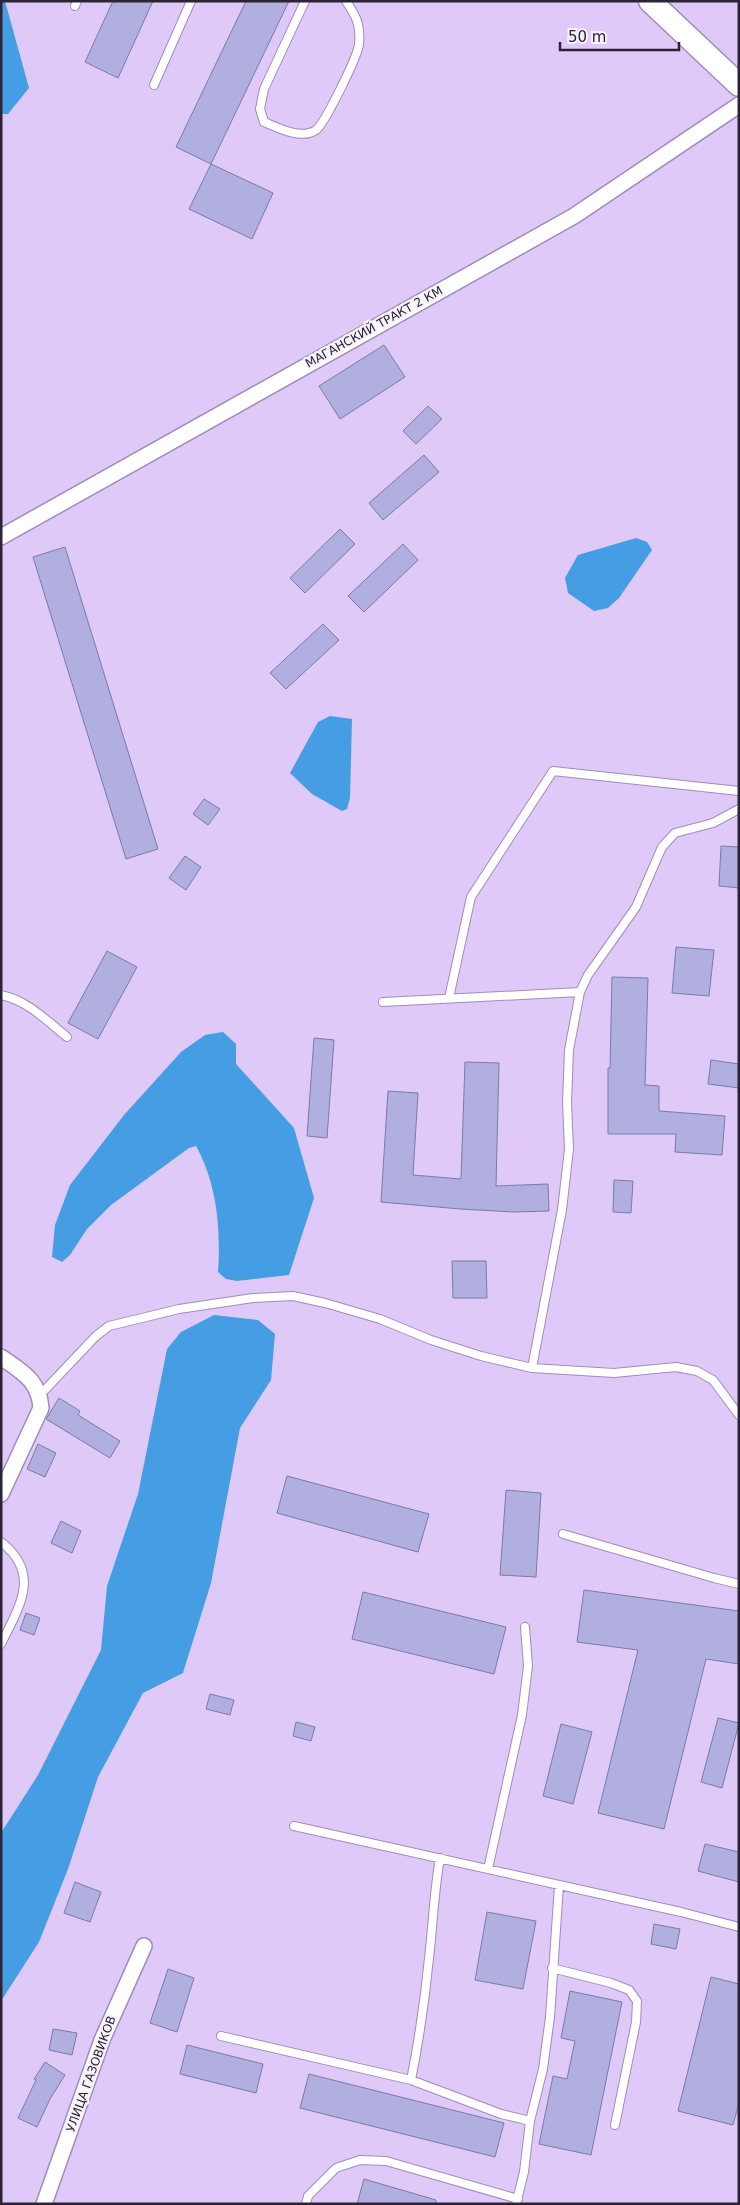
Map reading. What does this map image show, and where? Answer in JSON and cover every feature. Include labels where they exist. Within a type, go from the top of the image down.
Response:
[{"type":"main road","points":[[650,1],[739,84]]},
{"type":"street","name":"МАГАНСКИЙ ТРАКТ 2 КМ","points":[[1,537],[574,216],[739,106]]},
{"type":"street","points":[[1,1357],[35,1385],[40,1395],[40,1408],[36,1422],[1,1494]]},
{"type":"street","name":"УЛИЦА ГАЗОВИКОВ","points":[[44,2204],[98,2050],[144,1946]]},
{"type":"lane","points":[[154,85],[191,1]]},
{"type":"lane","points":[[305,1],[264,89],[260,109],[264,122],[284,130],[300,133],[315,130],[328,115],[359,45],[357,18],[346,1]]},
{"type":"lane","points":[[449,998],[471,897],[553,771],[739,791]]},
{"type":"lane","points":[[532,1368],[563,1201],[569,1149],[567,1102],[569,1050],[580,992],[588,975],[636,907],[662,847],[676,833],[713,823],[739,809]]},
{"type":"lane","points":[[383,1002],[580,992]]},
{"type":"lane","points":[[1,995],[15,998],[67,1037]]},
{"type":"lane","points":[[40,1395],[96,1336],[109,1326],[179,1309],[253,1298],[293,1296],[380,1319],[431,1340],[481,1356],[532,1368],[614,1373],[676,1368],[697,1371],[713,1380],[739,1415]]},
{"type":"lane","points":[[563,1534],[739,1584]]},
{"type":"lane","points":[[1,1542],[18,1559],[24,1579],[22,1602],[1,1644]]},
{"type":"lane","points":[[488,1869],[522,1715],[528,1666],[525,1627]]},
{"type":"lane","points":[[294,1826],[681,1912],[739,1927]]},
{"type":"lane","points":[[411,2080],[421,2028],[430,1957],[435,1885],[440,1858]]},
{"type":"lane","points":[[306,2204],[308,2196],[336,2168],[360,2160],[386,2161],[517,2201],[524,2172],[530,2121],[543,2069],[550,2017],[559,1885]]},
{"type":"lane","points":[[552,1968],[611,1983],[630,1990],[637,2001],[636,2022],[615,2126]]},
{"type":"lane","points":[[221,2036],[411,2080],[501,2114],[530,2121]]},
{"type":"water","points":[[1,1],[5,1],[29,88],[8,114],[1,114]]},
{"type":"water","points":[[636,538],[647,542],[652,550],[619,598],[608,608],[594,611],[568,593],[565,578],[578,555]]},
{"type":"water","points":[[330,716],[352,719],[350,798],[347,809],[342,811],[312,794],[290,773],[318,722]]},
{"type":"water","points":[[223,1032],[236,1044],[236,1064],[294,1128],[314,1198],[289,1275],[237,1281],[226,1279],[218,1272],[219,1240],[216,1207],[209,1176],[196,1146],[189,1148],[111,1205],[87,1229],[70,1255],[62,1262],[52,1257],[55,1225],[70,1185],[124,1115],[181,1052],[205,1035]]},
{"type":"water","points":[[214,1315],[258,1320],[275,1334],[271,1380],[240,1428],[211,1583],[183,1673],[143,1693],[98,1777],[68,1869],[39,1942],[1,2001],[1,1833],[38,1775],[101,1650],[107,1586],[138,1494],[167,1349],[181,1332]]},
{"type":"building","points":[[113,1],[153,1],[118,78],[85,62]]},
{"type":"building","points":[[246,1],[289,1],[211,164],[176,147]]},
{"type":"building","points":[[211,164],[273,193],[252,239],[189,209]]},
{"type":"building","points":[[384,345],[405,377],[340,419],[319,386]]},
{"type":"building","points":[[428,406],[442,419],[416,444],[403,431]]},
{"type":"building","points":[[424,455],[439,472],[383,520],[369,503]]},
{"type":"building","points":[[340,529],[355,544],[305,593],[290,578]]},
{"type":"building","points":[[403,544],[418,560],[364,612],[348,596]]},
{"type":"building","points":[[65,547],[158,849],[126,859],[33,557]]},
{"type":"building","points":[[323,624],[339,640],[286,689],[270,673]]},
{"type":"building","points":[[204,799],[220,809],[208,825],[193,814]]},
{"type":"building","points":[[721,846],[739,847],[739,888],[719,886]]},
{"type":"building","points":[[185,856],[201,867],[186,890],[169,878]]},
{"type":"building","points":[[676,947],[714,950],[709,996],[672,993]]},
{"type":"building","points":[[107,951],[137,967],[98,1039],[68,1023]]},
{"type":"building","points":[[612,977],[648,978],[645,1085],[659,1086],[659,1111],[725,1116],[722,1155],[675,1152],[676,1134],[608,1134],[608,1068],[610,1068]]},
{"type":"building","points":[[314,1038],[334,1040],[327,1138],[307,1136]]},
{"type":"building","points":[[711,1060],[739,1064],[739,1088],[708,1084]]},
{"type":"building","points":[[465,1062],[499,1063],[496,1186],[548,1184],[549,1211],[514,1212],[381,1202],[388,1091],[418,1093],[413,1175],[461,1179]]},
{"type":"building","points":[[614,1180],[633,1181],[631,1213],[613,1212]]},
{"type":"building","points":[[452,1261],[486,1261],[487,1298],[453,1298]]},
{"type":"building","points":[[59,1398],[80,1411],[78,1415],[120,1441],[110,1458],[46,1419]]},
{"type":"building","points":[[38,1444],[56,1453],[45,1477],[27,1469]]},
{"type":"building","points":[[287,1476],[429,1514],[418,1552],[277,1513]]},
{"type":"building","points":[[506,1490],[541,1493],[536,1577],[500,1575]]},
{"type":"building","points":[[61,1521],[81,1531],[72,1553],[51,1543]]},
{"type":"building","points":[[584,1590],[739,1611],[739,1664],[706,1659],[664,1829],[598,1813],[638,1650],[577,1642]]},
{"type":"building","points":[[363,1592],[506,1627],[494,1674],[352,1639]]},
{"type":"building","points":[[26,1613],[40,1618],[34,1635],[20,1630]]},
{"type":"building","points":[[210,1694],[234,1700],[230,1715],[206,1709]]},
{"type":"building","points":[[718,1718],[739,1723],[722,1788],[701,1782]]},
{"type":"building","points":[[296,1722],[315,1727],[311,1741],[293,1736]]},
{"type":"building","points":[[561,1724],[592,1732],[573,1804],[543,1796]]},
{"type":"building","points":[[705,1844],[739,1852],[739,1882],[698,1871]]},
{"type":"building","points":[[75,1882],[101,1892],[90,1922],[64,1913]]},
{"type":"building","points":[[487,1912],[536,1921],[523,1989],[475,1980]]},
{"type":"building","points":[[654,1924],[680,1929],[676,1949],[651,1944]]},
{"type":"building","points":[[168,1969],[194,1978],[177,2032],[150,2023]]},
{"type":"building","points":[[711,1977],[739,1984],[739,2103],[733,2125],[678,2111]]},
{"type":"building","points":[[570,1991],[622,2002],[591,2155],[539,2144],[553,2076],[567,2079],[575,2041],[561,2038]]},
{"type":"building","points":[[53,2029],[77,2033],[72,2055],[49,2050]]},
{"type":"building","points":[[187,2045],[263,2064],[256,2093],[180,2074]]},
{"type":"building","points":[[45,2062],[65,2075],[50,2099],[37,2127],[18,2118],[36,2080],[34,2079]]},
{"type":"building","points":[[309,2074],[504,2123],[495,2157],[300,2108]]},
{"type":"building","points":[[364,2179],[436,2200],[436,2204],[357,2204]]}]
